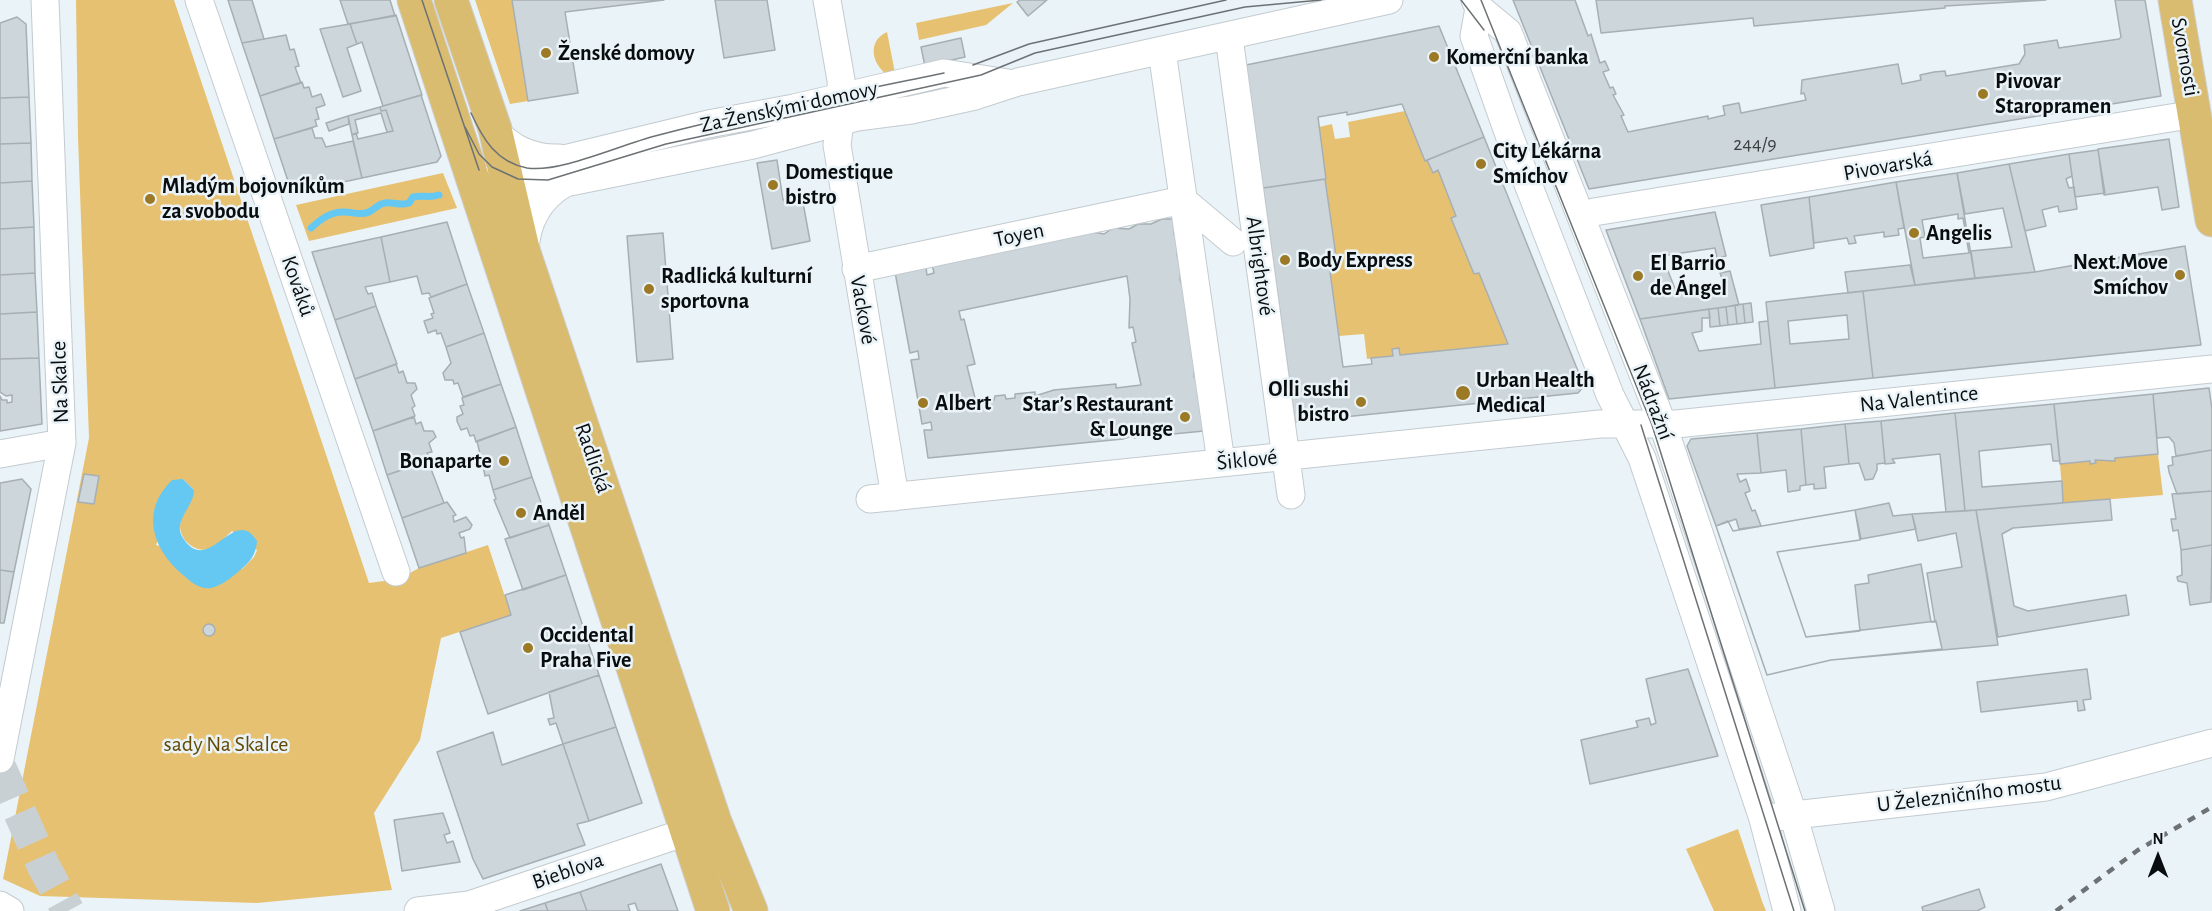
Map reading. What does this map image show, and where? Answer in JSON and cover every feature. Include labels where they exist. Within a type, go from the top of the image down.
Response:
[{"type":"main road","name":"Radlická","points":[[414,0],[464,152],[511,255],[701,827],[713,911]]},
{"type":"main road","name":"Radlická","points":[[451,0],[495,129],[510,189],[511,255]]},
{"type":"main road","name":"Svornosti","points":[[2175,0],[2212,220]]},
{"type":"main road","name":"Radlická","points":[[701,827],[752,911]]},
{"type":"street","name":"Na Skalce","points":[[0,759],[62,443],[45,0]]},
{"type":"street","name":"Kováků","points":[[199,0],[396,572]]},
{"type":"street","name":"Vackové","points":[[827,0],[842,95],[837,145],[856,269],[882,498]]},
{"type":"street","name":"Za Ženskými domovy","points":[[563,171],[753,145],[839,122],[975,96],[1018,82],[1389,0]]},
{"type":"street","name":"Nádražní","points":[[1477,4],[1508,32],[1663,425],[1793,814],[1821,911]]},
{"type":"street","name":"Nádražní","points":[[1477,4],[1474,36],[1544,227],[1610,394],[1642,458],[1763,819],[1787,911]]},
{"type":"street","name":"Albrightové","points":[[1229,37],[1291,495]]},
{"type":"street","points":[[1162,51],[1221,462]]},
{"type":"street","name":"Za Ženskými domovy","points":[[563,171],[842,95],[944,73],[1000,83],[1018,82]]},
{"type":"street","name":"Pivovarská","points":[[1582,218],[1594,213],[2195,114]]},
{"type":"street","points":[[495,129],[505,141],[523,151],[544,157],[563,171]]},
{"type":"street","points":[[464,152],[487,176],[510,189],[534,188],[563,171]]},
{"type":"street","points":[[511,255],[539,206],[551,192],[563,171]]},
{"type":"street","points":[[1183,200],[1233,242]]},
{"type":"street","name":"Toyen","points":[[856,269],[1183,200]]},
{"type":"street","name":"Na Valentince","points":[[1625,425],[1663,425],[2212,369]]},
{"type":"street","name":"Šiklové","points":[[882,498],[1600,424],[1625,425]]},
{"type":"street","points":[[0,454],[62,443]]},
{"type":"street","name":"U Železničního mostu","points":[[1793,814],[2046,787],[2212,743]]},
{"type":"street","points":[[1763,819],[1793,814]]},
{"type":"street","name":"Bieblova","points":[[418,911],[469,905],[701,827]]},
{"type":"street","points":[[0,905],[10,911]]},
{"type":"green space","name":"sady Na Skalce","points":[[76,0],[174,0],[369,583],[399,579],[419,568],[488,545],[511,615],[441,638],[420,740],[374,813],[392,890],[257,903],[40,896],[3,879],[89,438],[78,137]],"holes":[[[84,474],[99,476],[94,504],[78,501]],[[183,479],[194,490],[180,522],[183,537],[191,546],[202,550],[217,545],[232,531],[257,550],[254,557],[242,569],[156,545]]]},
{"type":"green space","points":[[475,0],[512,0],[528,101],[510,104]]},
{"type":"green space","points":[[1013,3],[986,25],[919,40],[916,23]]},
{"type":"green space","points":[[887,32],[895,73],[891,77],[880,68],[874,55],[876,42]]},
{"type":"green space","points":[[1405,111],[1425,161],[1427,160],[1433,172],[1438,170],[1456,216],[1451,218],[1474,274],[1479,273],[1508,344],[1400,355],[1399,349],[1392,349],[1393,356],[1367,359],[1364,334],[1339,336],[1328,257],[1335,255],[1319,127],[1332,124],[1335,139],[1350,137],[1348,122]]},
{"type":"green space","points":[[443,173],[457,208],[309,241],[296,205]]},
{"type":"green space","points":[[2158,454],[2163,495],[2063,503],[2060,464],[2090,461],[2090,464],[2095,463],[2095,460],[2114,461],[2115,458]]},
{"type":"green space","points":[[1738,829],[1766,911],[1714,911],[1686,849]]},
{"type":"water","points":[[183,479],[194,490],[180,526],[180,532],[193,548],[202,550],[212,547],[239,530],[248,532],[257,541],[252,558],[229,579],[215,587],[203,588],[189,580],[172,565],[157,542],[153,517],[156,504],[172,480]]},
{"type":"building","points":[[228,0],[252,0],[264,39],[242,43]]},
{"type":"building","points":[[340,0],[390,0],[395,16],[348,24]]},
{"type":"building","name":"Ženské domovy","points":[[512,0],[664,0],[565,12],[578,93],[528,101]]},
{"type":"building","name":"Ženské domovy","points":[[715,0],[767,0],[775,50],[724,58]]},
{"type":"building","points":[[1047,0],[1028,16],[1017,2]]},
{"type":"building","name":"Pivovar Staropramen","points":[[1513,0],[1575,0],[1588,36],[1591,34],[1600,63],[1605,61],[1609,70],[1603,72],[1610,88],[1613,87],[1616,94],[1613,95],[1624,115],[1621,116],[1628,132],[1708,116],[1708,119],[1725,115],[1723,106],[1739,103],[1741,113],[1806,100],[1804,93],[1801,94],[1802,80],[1898,64],[1902,84],[1921,80],[1920,75],[1934,72],[1945,71],[1946,76],[2019,64],[2025,54],[2024,45],[2057,40],[2059,48],[2119,39],[2121,37],[2115,0],[2145,0],[2161,96],[1589,189]]},
{"type":"building","name":"Pivovar Staropramen","points":[[1596,0],[2046,0],[1945,6],[1945,8],[1754,26],[1753,18],[1601,33]]},
{"type":"building","points":[[396,15],[422,95],[383,106],[362,42],[357,44],[350,24]]},
{"type":"building","points":[[17,17],[26,24],[29,97],[0,98],[0,23]]},
{"type":"building","points":[[350,24],[357,44],[347,48],[361,91],[343,97],[320,29]]},
{"type":"building","points":[[1439,26],[1484,137],[1425,161],[1402,104],[1347,115],[1347,112],[1318,117],[1326,179],[1263,188],[1246,65]]},
{"type":"building","points":[[286,35],[290,50],[294,49],[299,66],[295,67],[301,83],[260,96],[242,43]]},
{"type":"building","points":[[961,38],[965,57],[925,66],[921,47]]},
{"type":"building","points":[[302,82],[304,88],[309,87],[312,97],[321,94],[325,105],[316,108],[319,119],[315,120],[317,126],[274,139],[260,96]]},
{"type":"building","points":[[421,95],[441,156],[437,162],[362,178],[352,135],[356,133],[358,139],[393,131],[386,110],[381,111],[380,107]]},
{"type":"building","points":[[29,97],[31,143],[0,144],[0,98]]},
{"type":"building","points":[[380,107],[381,111],[386,110],[393,131],[387,132],[381,113],[355,120],[358,133],[352,135],[348,116]]},
{"type":"building","points":[[348,116],[349,124],[329,131],[326,123]]},
{"type":"building","points":[[312,128],[315,138],[322,138],[326,147],[353,141],[362,178],[292,193],[274,139]]},
{"type":"building","points":[[1484,137],[1584,386],[1578,393],[1295,422],[1263,188],[1325,179],[1336,256],[1328,257],[1343,367],[1372,364],[1371,358],[1393,356],[1392,349],[1399,348],[1400,355],[1508,344],[1479,273],[1474,274],[1451,218],[1456,216],[1438,170],[1433,173],[1427,160]]},
{"type":"building","points":[[2169,139],[2179,207],[2162,210],[2158,187],[2104,195],[2098,149]]},
{"type":"building","points":[[31,143],[32,181],[0,183],[0,144]]},
{"type":"building","points":[[2098,150],[2105,193],[2075,197],[2069,154]]},
{"type":"building","points":[[2069,154],[2072,176],[2066,179],[2069,188],[2074,187],[2077,209],[2059,212],[2058,206],[2042,210],[2046,226],[2025,231],[2009,164]]},
{"type":"building","points":[[777,160],[783,200],[802,197],[810,241],[772,249],[757,163]]},
{"type":"building","points":[[2009,164],[2035,272],[1975,278],[1971,251],[2012,247],[2003,208],[1965,214],[1957,173]]},
{"type":"building","name":"Angelis","points":[[1957,173],[1975,278],[1915,285],[1896,182]],"holes":[[[1958,214],[1958,219],[1963,218],[1969,253],[1923,258],[1920,238],[1925,237],[1922,220]]]},
{"type":"building","points":[[32,181],[34,227],[0,229],[0,183]]},
{"type":"building","points":[[1896,182],[1904,228],[1898,229],[1899,235],[1884,237],[1884,232],[1854,236],[1856,243],[1849,244],[1847,238],[1814,243],[1809,197]]},
{"type":"building","points":[[1809,197],[1814,248],[1770,256],[1761,205]]},
{"type":"building","points":[[1715,212],[1726,256],[1717,258],[1715,248],[1662,256],[1676,291],[1724,284],[1720,273],[1730,271],[1739,305],[1640,319],[1606,230]]},
{"type":"building","points":[[1162,219],[1174,219],[1174,234],[1178,243],[1177,255],[1181,268],[1180,280],[1185,292],[1195,363],[1194,377],[1197,377],[1204,431],[1173,434],[1173,431],[1134,438],[1134,435],[1123,439],[928,458],[924,430],[932,430],[931,422],[922,424],[911,360],[919,359],[918,351],[910,353],[895,272],[926,267],[927,275],[934,273],[932,264],[1093,232],[1104,234],[1113,228],[1129,229],[1138,224],[1151,224]],"holes":[[[1127,276],[1130,299],[1129,328],[1133,327],[1136,342],[1132,343],[1141,385],[1116,388],[1116,384],[1054,390],[1035,396],[1035,392],[1015,394],[1015,398],[1006,399],[1005,395],[995,396],[994,400],[976,402],[967,366],[975,364],[964,319],[961,320],[959,311]]]},
{"type":"building","points":[[447,222],[467,284],[431,297],[429,293],[422,294],[417,276],[390,282],[381,237]]},
{"type":"building","points":[[34,227],[35,273],[0,275],[0,229]]},
{"type":"building","name":"Radlická kulturní sportovna","points":[[663,233],[673,359],[637,362],[627,236]]},
{"type":"building","points":[[381,237],[390,282],[365,287],[368,294],[372,293],[376,306],[335,320],[312,252]]},
{"type":"building","points":[[2185,246],[2201,345],[1873,378],[1863,291],[2035,272]]},
{"type":"building","points":[[1910,265],[1915,285],[1848,293],[1845,272]]},
{"type":"building","points":[[35,273],[37,312],[0,314],[0,275]]},
{"type":"building","points":[[467,284],[484,333],[446,347],[441,333],[437,334],[436,330],[428,333],[424,321],[433,318],[431,314],[434,313],[429,298]]},
{"type":"building","points":[[1863,291],[1873,378],[1775,388],[1766,302]],"holes":[[[1847,315],[1849,339],[1790,344],[1788,321]]]},
{"type":"building","points":[[1751,303],[1753,322],[1745,323],[1743,304]]},
{"type":"building","points":[[1743,304],[1745,323],[1737,324],[1735,305]]},
{"type":"building","points":[[1735,305],[1737,324],[1728,325],[1726,307]]},
{"type":"building","points":[[376,306],[397,364],[355,379],[335,320]]},
{"type":"building","points":[[1726,307],[1728,325],[1720,326],[1718,308]]},
{"type":"building","points":[[1718,308],[1720,326],[1710,327],[1709,309]]},
{"type":"building","points":[[1709,309],[1710,318],[1702,318],[1702,331],[1692,333],[1699,351],[1761,344],[1759,322],[1768,321],[1775,388],[1669,399],[1640,319]]},
{"type":"building","points":[[37,312],[39,358],[0,359],[0,314]]},
{"type":"building","points":[[484,333],[501,384],[463,397],[458,383],[454,384],[453,380],[445,380],[443,373],[451,363],[446,347]]},
{"type":"building","points":[[39,358],[42,424],[0,431],[0,396],[2,400],[7,400],[7,403],[12,402],[12,395],[6,396],[0,392],[0,359]]},
{"type":"building","points":[[396,364],[399,373],[403,371],[407,383],[415,383],[417,389],[411,395],[415,406],[412,408],[415,416],[373,431],[355,379]]},
{"type":"building","points":[[501,384],[516,427],[476,442],[474,435],[470,436],[467,428],[461,430],[457,421],[457,417],[463,414],[460,406],[464,405],[462,398]]},
{"type":"building","points":[[2209,388],[2212,409],[2212,450],[2176,456],[2174,443],[2169,437],[2157,438],[2153,394]]},
{"type":"building","points":[[2153,394],[2158,454],[2115,458],[2115,461],[2095,460],[2096,463],[2090,464],[2090,461],[2060,464],[2054,404]]},
{"type":"building","points":[[2054,404],[2060,461],[2053,461],[2051,444],[1979,451],[1982,487],[2062,481],[2063,503],[1965,511],[1955,413]]},
{"type":"building","points":[[1955,413],[1965,511],[1946,512],[1940,454],[1892,459],[1895,463],[1885,464],[1881,421]]},
{"type":"building","points":[[414,417],[416,424],[421,422],[424,431],[433,431],[436,437],[429,443],[432,452],[427,453],[430,460],[387,475],[373,431]]},
{"type":"building","points":[[1881,421],[1885,463],[1877,464],[1873,479],[1865,480],[1859,463],[1849,464],[1845,424]]},
{"type":"building","points":[[1845,424],[1849,464],[1824,467],[1826,488],[1814,489],[1814,484],[1806,485],[1801,429]]},
{"type":"building","name":"Bonaparte","points":[[516,427],[532,477],[493,490],[489,475],[485,476],[477,441]]},
{"type":"building","points":[[1801,429],[1806,485],[1800,486],[1800,490],[1788,492],[1786,470],[1761,473],[1757,433]]},
{"type":"building","points":[[1757,433],[1761,473],[1737,474],[1740,482],[1746,479],[1750,491],[1745,493],[1761,526],[1739,529],[1736,519],[1716,526],[1687,446],[1691,439]]},
{"type":"building","points":[[2212,450],[2212,491],[2177,494],[2168,466],[2173,465],[2172,457]]},
{"type":"building","points":[[428,461],[444,503],[402,518],[387,475]]},
{"type":"building","points":[[84,474],[99,476],[94,504],[78,502]]},
{"type":"building","name":"Anděl","points":[[532,477],[549,525],[510,538],[494,500],[496,499],[493,490]]},
{"type":"building","points":[[22,479],[31,489],[14,572],[0,570],[0,483]]},
{"type":"building","points":[[2212,491],[2212,545],[2181,550],[2178,530],[2173,531],[2171,519],[2176,519],[2172,494]]},
{"type":"building","points":[[2110,499],[2112,520],[2013,528],[2002,534],[2014,606],[2028,611],[2126,595],[2129,615],[1998,637],[1976,510]]},
{"type":"building","points":[[447,502],[456,515],[453,516],[454,522],[466,517],[472,525],[470,529],[459,533],[461,538],[464,537],[466,553],[419,568],[402,518]]},
{"type":"building","points":[[1889,503],[1893,516],[1912,514],[1916,529],[1861,539],[1855,510]]},
{"type":"building","points":[[1855,510],[1860,540],[1777,552],[1806,637],[1936,621],[1942,649],[1831,660],[1767,675],[1716,526],[1728,521],[1733,531]]},
{"type":"building","points":[[1855,510],[1860,540],[1777,552],[1806,637],[1860,631],[1855,585],[1869,583],[1868,575],[1921,564],[1931,622],[1935,622],[1927,573],[1962,567],[1956,533],[1918,541],[1912,514],[1976,510],[1998,645],[1831,660],[1767,675],[1716,526],[1728,521],[1733,531]]},
{"type":"building","points":[[549,525],[566,575],[523,590],[505,539]]},
{"type":"building","points":[[2212,545],[2211,602],[2190,605],[2187,583],[2178,581],[2177,577],[2182,575],[2181,550]]},
{"type":"building","points":[[0,570],[14,572],[4,623],[0,623]]},
{"type":"building","name":"Occidental Praha Five","points":[[566,575],[599,675],[488,714],[460,632],[511,615],[505,595]]},
{"type":"building","points":[[209,624],[215,630],[209,636],[203,630]]},
{"type":"building","points":[[1688,669],[1718,756],[1590,784],[1581,740],[1638,727],[1636,721],[1649,718],[1651,725],[1656,723],[1646,679]]},
{"type":"building","points":[[2087,669],[2091,699],[2083,700],[2085,710],[2078,711],[2077,701],[1981,712],[1977,682]]},
{"type":"building","points":[[599,675],[616,727],[563,744],[556,723],[550,725],[548,719],[554,718],[549,692]]},
{"type":"building","points":[[616,727],[642,803],[589,821],[563,744]]},
{"type":"building","points":[[493,732],[502,765],[563,744],[589,821],[577,824],[585,845],[483,879],[473,859],[437,752]]},
{"type":"building","points":[[443,813],[450,833],[444,835],[447,843],[453,841],[460,862],[402,871],[394,820]]},
{"type":"building","points":[[661,864],[678,911],[638,911],[635,903],[628,905],[630,911],[587,911],[580,892]]},
{"type":"building","points":[[1979,889],[1985,907],[1977,911],[1923,911],[1922,907]]},
{"type":"building","points":[[580,892],[587,911],[548,911],[545,903]]},
{"type":"building","points":[[545,903],[548,911],[520,911]]},
{"type":"waterway","points":[[311,228],[331,214],[345,212],[363,214],[378,205],[406,204],[413,197],[439,195]]},
{"type":"tunnel","points":[[0,768],[44,867],[68,911]]},
{"type":"tram line","points":[[422,0],[479,170]]},
{"type":"tram line","points":[[973,65],[1029,44],[1226,0]]},
{"type":"tram line","points":[[465,127],[479,154],[492,167],[518,179],[548,180],[666,144],[981,75],[1035,53],[1245,7],[1321,0]]},
{"type":"tram line","points":[[1461,0],[1484,30]]},
{"type":"tram line","points":[[1481,0],[1652,425],[1805,911]]},
{"type":"tram line","points":[[471,113],[480,132],[499,155],[516,165],[541,168],[573,162],[655,136],[727,118],[944,73]]},
{"type":"tram line","points":[[1641,425],[1794,911]]},
{"type":"railway","points":[[2056,911],[2138,850],[2212,807]]},
{"type":"place","name":"Ženské domovy","points":[[546,53]]},
{"type":"place","name":"Komerční banka","points":[[1434,57]]},
{"type":"place","name":"Pivovar Staropramen","points":[[1983,94]]},
{"type":"place","name":"City Lékárna Smíchov","points":[[1481,164]]},
{"type":"place","name":"Domestique bistro","points":[[773,185]]},
{"type":"place","name":"Mladým bojovníkům za svobodu","points":[[150,199]]},
{"type":"place","name":"Angelis","points":[[1914,233]]},
{"type":"place","name":"Body Express","points":[[1285,260]]},
{"type":"place","name":"Next.Move Smíchov","points":[[2180,275]]},
{"type":"place","name":"El Barrio de Ángel","points":[[1638,276]]},
{"type":"place","name":"Radlická kulturní sportovna","points":[[649,289]]},
{"type":"place","name":"Urban Health Medical","points":[[1463,393]]},
{"type":"place","name":"Olli sushi bistro","points":[[1361,402]]},
{"type":"place","name":"Albert","points":[[923,403]]},
{"type":"place","name":"Star’s Restaurant & Lounge","points":[[1185,417]]},
{"type":"place","name":"Bonaparte","points":[[504,461]]},
{"type":"place","name":"Anděl","points":[[521,513]]},
{"type":"place","name":"Occidental Praha Five","points":[[528,648]]}]
